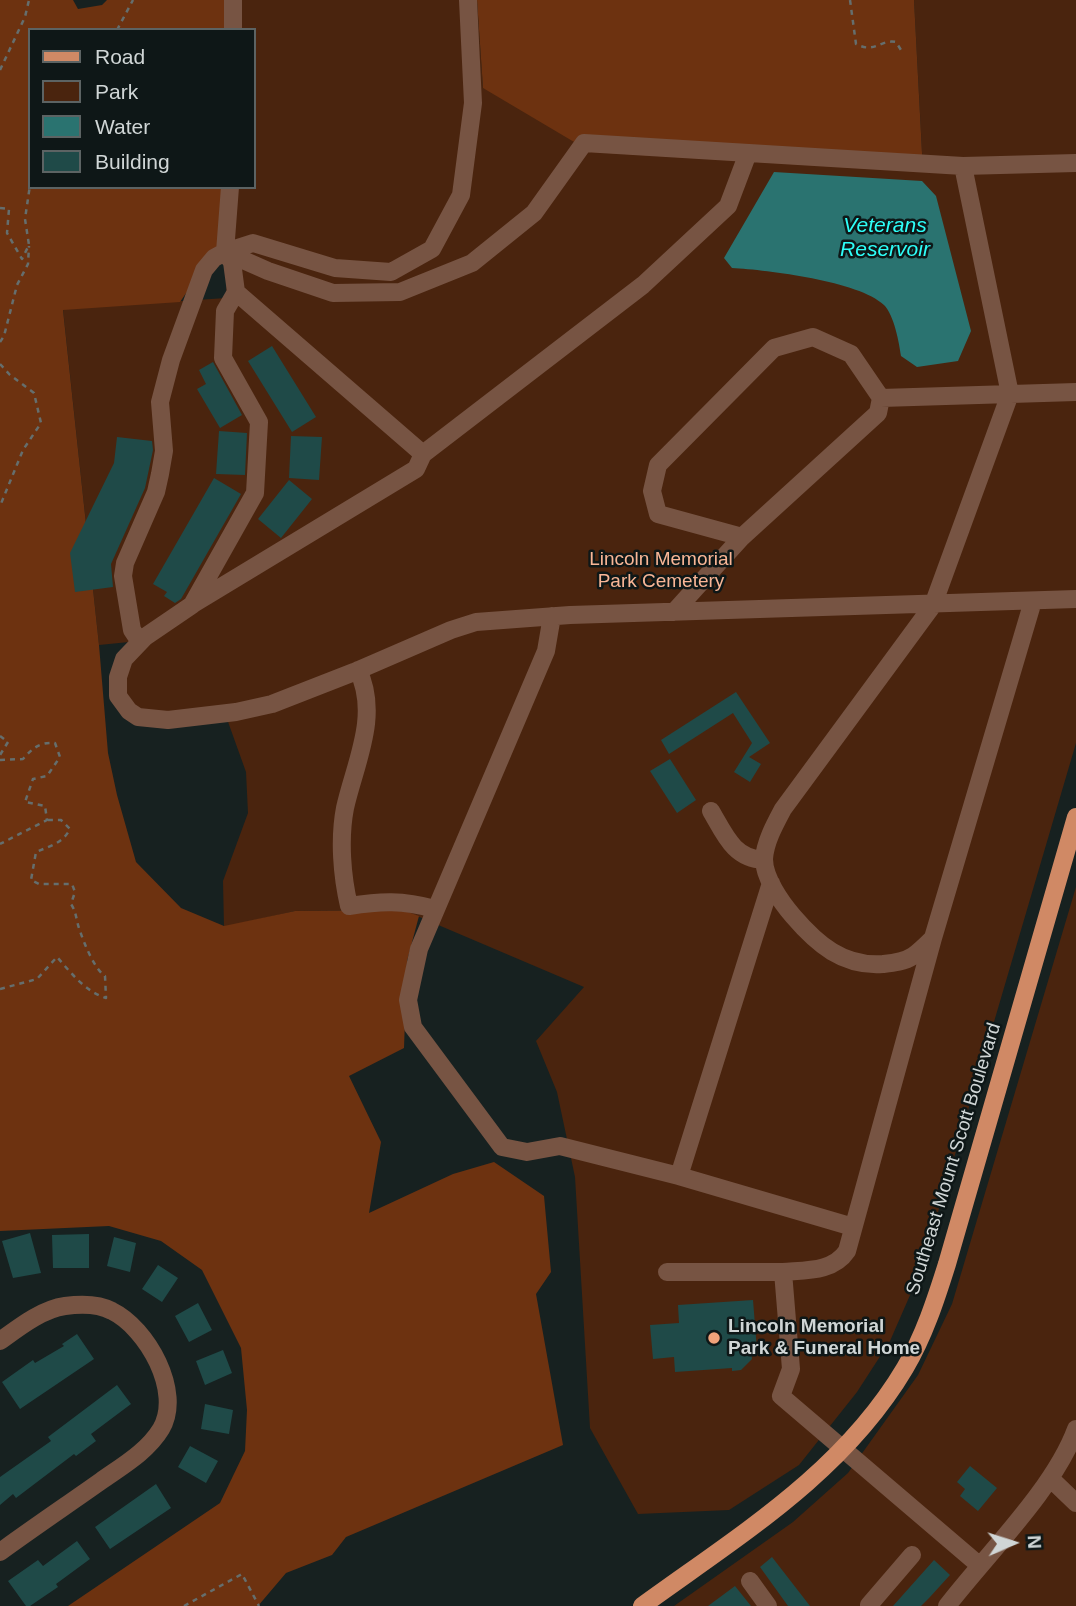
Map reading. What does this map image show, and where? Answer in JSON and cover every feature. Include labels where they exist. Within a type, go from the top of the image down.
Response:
[{"type":"main road","name":"Southeast Mount Scott Boulevard","points":[[642,1606],[786,1501],[821,1472],[870,1417],[905,1368],[934,1302],[960,1224],[1076,817]]},
{"type":"street","points":[[233,0],[233,28]]},
{"type":"street","points":[[140,642],[132,630],[122,576],[156,492],[164,451],[160,402],[171,360],[204,271],[214,258],[253,243],[335,268],[391,272],[432,249],[461,195],[473,103],[468,0]]},
{"type":"street","points":[[225,252],[268,271],[333,293],[400,292],[472,263],[534,213],[584,143],[963,166],[1076,163]]},
{"type":"street","points":[[748,153],[728,206],[643,285],[423,454],[416,469],[192,605],[140,642],[124,659],[118,677],[118,696],[129,711],[138,717],[155,720],[236,712],[272,704],[451,630],[477,622],[552,616],[1076,599]]},
{"type":"street","points":[[933,938],[912,957],[896,963],[869,965],[843,960],[811,937],[786,908],[771,883],[764,860],[770,835],[783,809],[933,605],[1010,394],[963,166]]},
{"type":"street","points":[[192,605],[255,493],[259,422],[223,358],[225,311],[236,292],[232,262],[225,252],[230,189]]},
{"type":"street","points":[[236,292],[423,454]]},
{"type":"street","points":[[674,612],[742,537],[878,413],[881,398],[851,354],[813,337],[774,348],[659,465],[652,491],[658,514],[742,537]]},
{"type":"street","points":[[881,398],[1076,392]]},
{"type":"street","points":[[667,1272],[783,1272],[819,1269],[841,1260],[847,1251],[933,938],[1033,601]]},
{"type":"street","points":[[552,616],[546,650],[419,949],[408,1000],[413,1027],[502,1147],[527,1152],[560,1146],[679,1176],[853,1227]]},
{"type":"street","points":[[359,670],[365,683],[368,708],[364,741],[345,811],[343,881],[349,906],[384,901],[412,903],[435,909]]},
{"type":"street","points":[[711,811],[738,852],[749,860],[764,860]]},
{"type":"street","points":[[679,1176],[771,883]]},
{"type":"street","points":[[783,1272],[790,1368],[780,1396],[979,1565]]},
{"type":"street","points":[[0,1341],[52,1309],[65,1306],[109,1309],[123,1317],[162,1369],[167,1401],[162,1428],[136,1456],[0,1552]]},
{"type":"street","points":[[947,1606],[1050,1478],[1066,1455],[1076,1429]]},
{"type":"street","points":[[1050,1478],[1076,1503]]},
{"type":"street","points":[[871,1606],[869,1605],[912,1555]]},
{"type":"street","points":[[750,1581],[768,1606]]},
{"type":"path","points":[[0,70],[25,17],[29,0]]},
{"type":"path","points":[[118,28],[133,0]]},
{"type":"path","points":[[850,0],[856,44],[865,48],[876,47],[889,41],[896,43],[901,50]]},
{"type":"path","points":[[0,342],[4,336],[17,285],[28,264],[29,245],[25,219],[29,189]]},
{"type":"path","points":[[0,208],[9,209],[7,233],[22,259],[29,245]]},
{"type":"path","points":[[0,364],[34,393],[41,423],[23,450],[0,506]]},
{"type":"path","points":[[0,736],[8,742],[0,755]]},
{"type":"path","points":[[0,760],[23,759],[36,745],[55,743],[60,757],[47,776],[33,779],[25,802],[45,806],[47,820]]},
{"type":"path","points":[[0,844],[47,820],[61,820],[70,829],[66,837],[58,843],[36,852],[31,880],[39,884],[72,884],[75,892],[71,904],[76,911],[79,930],[98,971],[105,975],[106,998],[97,995],[77,979],[57,957],[37,979],[0,989]]},
{"type":"path","points":[[184,1606],[242,1574],[259,1606]]},
{"type":"green space","name":"Lincoln Memorial Park Cemetery","points":[[235,0],[477,0],[483,88],[923,171],[914,0],[1076,0],[1076,743],[921,1270],[890,1341],[857,1392],[799,1465],[729,1510],[638,1514],[590,1428],[575,1177],[557,1092],[536,1041],[584,987],[403,910],[295,911],[224,927],[223,881],[248,813],[246,772],[227,719],[150,726],[116,699],[139,641],[99,645],[63,309],[226,298],[229,248],[224,189],[256,189],[256,28],[233,28]]},
{"type":"green space","points":[[1076,887],[1076,1606],[674,1606],[793,1522],[848,1473],[918,1375],[952,1304]]},
{"type":"shaded area","points":[[0,0],[73,0],[78,9],[102,5],[107,0],[235,0],[233,28],[28,28],[28,189],[224,189],[220,244],[180,302],[63,310],[108,753],[117,795],[136,862],[181,908],[224,926],[295,911],[403,910],[419,916],[407,961],[404,1048],[349,1076],[381,1142],[369,1213],[453,1174],[494,1162],[544,1196],[551,1272],[536,1294],[563,1445],[346,1537],[332,1555],[286,1573],[258,1606],[68,1606],[220,1503],[245,1451],[247,1410],[241,1348],[202,1270],[161,1241],[109,1226],[0,1231]]},
{"type":"shaded area","points":[[477,0],[914,0],[923,172],[591,152],[483,88]]},
{"type":"water","name":"Veterans Reservoir","points":[[774,172],[922,181],[936,196],[971,331],[958,361],[917,367],[901,356],[896,329],[888,309],[855,289],[789,274],[732,268],[724,258]]},
{"type":"building","points":[[272,346],[316,417],[292,432],[248,361]]},
{"type":"building","points":[[213,362],[242,415],[220,428],[197,389],[206,384],[199,370]]},
{"type":"building","points":[[219,431],[247,433],[245,475],[216,474]]},
{"type":"building","points":[[291,436],[322,437],[319,480],[289,478]]},
{"type":"building","points":[[117,437],[152,441],[153,450],[145,488],[111,564],[113,587],[75,592],[70,553],[114,463]]},
{"type":"building","points":[[214,478],[241,494],[181,599],[175,603],[164,596],[167,592],[153,584]]},
{"type":"building","points":[[289,480],[312,499],[281,538],[258,519]]},
{"type":"building","points":[[736,692],[770,743],[749,757],[761,764],[750,782],[734,772],[752,743],[733,713],[669,754],[661,740]]},
{"type":"building","points":[[670,759],[696,800],[677,813],[650,771]]},
{"type":"building","points":[[30,1233],[41,1273],[13,1278],[2,1241]]},
{"type":"building","points":[[89,1234],[89,1268],[53,1268],[52,1235]]},
{"type":"building","points":[[114,1237],[136,1243],[130,1272],[107,1266]]},
{"type":"building","points":[[158,1265],[178,1278],[162,1302],[142,1289]]},
{"type":"building","name":"Lincoln Memorial Park & Funeral Home","points":[[753,1300],[757,1350],[751,1351],[752,1359],[741,1370],[732,1371],[732,1368],[675,1372],[674,1357],[653,1359],[650,1325],[679,1323],[678,1305]]},
{"type":"building","points":[[198,1303],[212,1330],[189,1342],[175,1316]]},
{"type":"building","points":[[77,1334],[94,1359],[20,1409],[2,1382],[33,1360],[35,1363],[64,1346],[62,1344]]},
{"type":"building","points":[[223,1350],[232,1373],[205,1385],[196,1361]]},
{"type":"building","points":[[117,1385],[131,1404],[91,1434],[96,1441],[76,1456],[74,1454],[16,1498],[13,1494],[0,1505],[0,1477],[51,1441],[48,1437]]},
{"type":"building","points":[[205,1404],[233,1410],[229,1434],[201,1429]]},
{"type":"building","points":[[190,1446],[218,1461],[206,1483],[178,1467]]},
{"type":"building","points":[[970,1466],[997,1488],[978,1511],[960,1496],[965,1489],[957,1482]]},
{"type":"building","points":[[156,1484],[171,1508],[110,1549],[95,1527]]},
{"type":"building","points":[[77,1541],[90,1559],[56,1584],[58,1587],[26,1606],[8,1581],[38,1560],[43,1566]]},
{"type":"building","points":[[772,1557],[810,1606],[788,1606],[760,1567]]},
{"type":"building","points":[[934,1560],[950,1575],[921,1606],[893,1606]]},
{"type":"building","points":[[735,1586],[751,1606],[708,1606]]},
{"type":"place","name":"Lincoln Memorial Park & Funeral Home","points":[[714,1338]]}]
